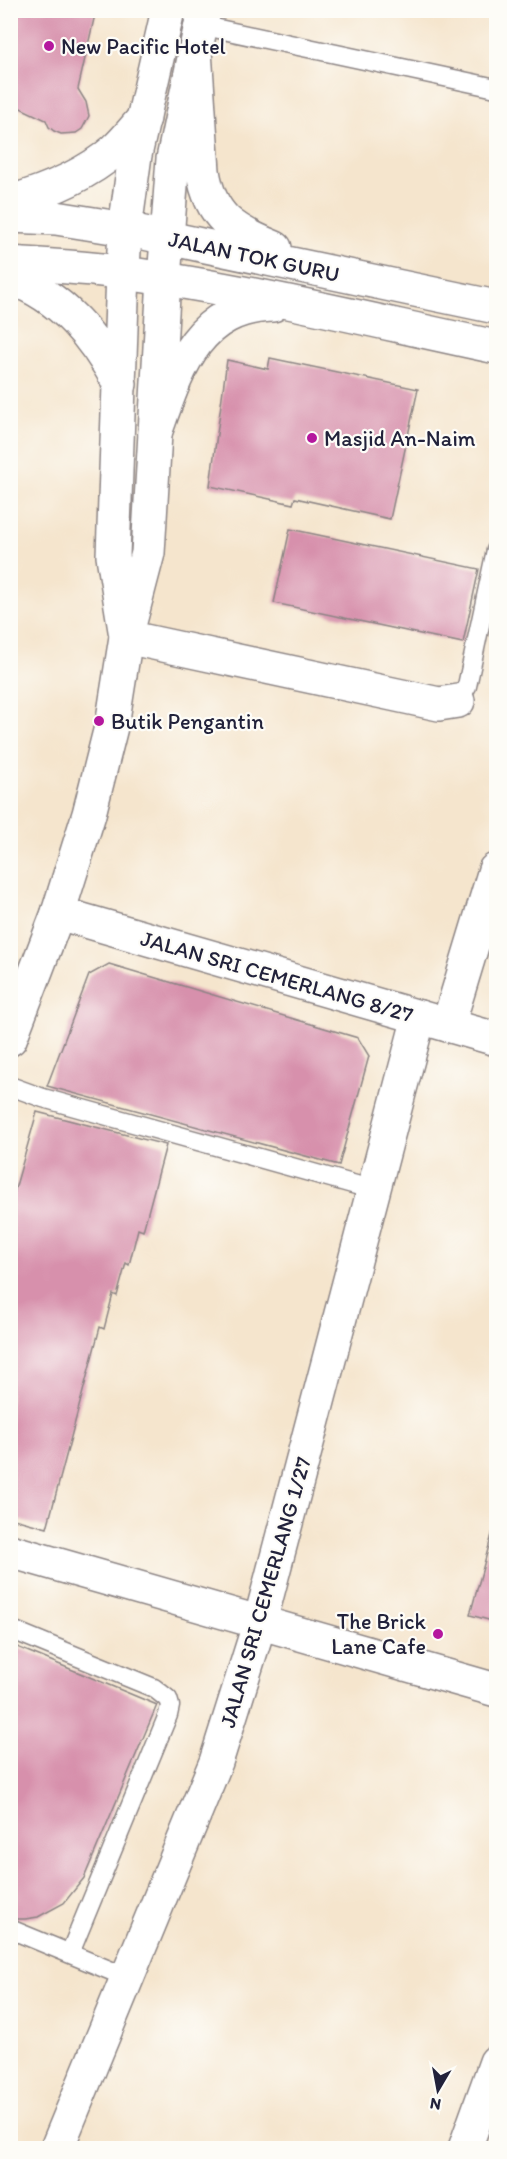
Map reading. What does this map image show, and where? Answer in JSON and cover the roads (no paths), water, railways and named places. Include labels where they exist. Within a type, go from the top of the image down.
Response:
[{"type":"street","points":[[126,637],[113,556],[125,229],[135,155],[168,10]]},
{"type":"street","points":[[10,1039],[58,913],[92,803],[113,719],[126,637],[148,553],[166,238],[173,159],[200,29]]},
{"type":"street","points":[[200,29],[203,171],[206,190],[214,207],[231,225],[250,238],[341,274]]},
{"type":"street","points":[[10,202],[41,193],[93,166],[116,149],[144,118]]},
{"type":"street","name":"JALAN TOK GURU","points":[[10,216],[56,218],[125,229],[496,307]]},
{"type":"street","name":"JALAN TOK GURU","points":[[10,263],[123,272],[164,279],[496,347]]},
{"type":"street","points":[[10,278],[37,290],[76,320],[93,339],[120,384]]},
{"type":"street","points":[[154,433],[175,376],[186,355],[200,336],[219,321],[240,310],[264,305],[295,304]]},
{"type":"street","points":[[126,637],[439,704],[458,701]]},
{"type":"street","name":"JALAN SRI CEMERLANG 1/27","points":[[57,2148],[216,1762],[260,1623],[374,1190],[433,1021],[495,870]]},
{"type":"street","name":"JALAN SRI CEMERLANG 8/27","points":[[58,913],[496,1039]]},
{"type":"street","points":[[10,1551],[496,1690]]},
{"type":"street","points":[[465,2148],[496,2062]]},
{"type":"lane","points":[[200,29],[496,88]]},
{"type":"lane","points":[[458,701],[467,686],[496,550]]},
{"type":"lane","points":[[10,1086],[43,1098],[374,1190]]},
{"type":"lane","points":[[10,1629],[154,1689],[168,1699],[170,1706],[70,1953]]},
{"type":"lane","points":[[10,1929],[126,1977]]},
{"type":"place","name":"New Pacific Hotel","points":[[49,46]]},
{"type":"place","name":"Masjid An-Naim","points":[[312,438]]},
{"type":"place","name":"Butik Pengantin","points":[[99,721]]},
{"type":"place","name":"The Brick Lane Cafe","points":[[438,1634]]}]
